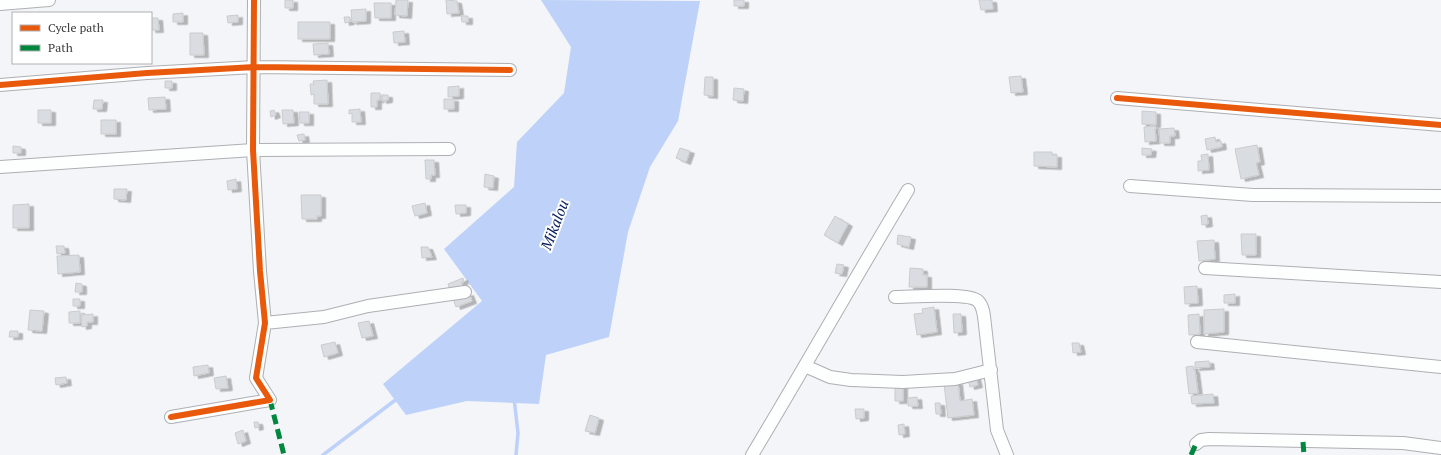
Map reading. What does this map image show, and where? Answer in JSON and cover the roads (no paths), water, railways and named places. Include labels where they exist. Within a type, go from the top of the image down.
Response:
[{"type":"street","points":[[0,4],[49,0]]},
{"type":"street","points":[[171,417],[270,400],[256,378],[265,323],[260,272],[253,150],[255,67],[254,0]]},
{"type":"street","points":[[0,85],[147,73],[255,67],[510,70]]},
{"type":"street","points":[[1117,98],[1441,125]]},
{"type":"street","points":[[0,166],[253,150],[449,149]]},
{"type":"street","points":[[1130,186],[1253,195],[1441,196]]},
{"type":"street","points":[[752,455],[908,190]]},
{"type":"street","points":[[1204,268],[1441,282]]},
{"type":"street","points":[[265,323],[324,317],[368,306],[465,292]]},
{"type":"street","points":[[895,297],[967,296],[978,301],[983,309],[997,430],[1007,455]]},
{"type":"street","points":[[1197,342],[1441,367]]},
{"type":"street","points":[[805,366],[830,377],[850,380],[903,382],[955,379],[991,370]]},
{"type":"street","points":[[1196,444],[1201,440],[1209,439],[1403,443],[1441,448]]},
{"type":"water","points":[[541,0],[700,1],[678,121],[650,167],[628,232],[609,337],[546,355],[539,404],[467,401],[406,415],[383,384],[482,301],[444,249],[514,187],[517,142],[564,93],[571,47]]},
{"type":"waterway","points":[[323,455],[398,398]]},
{"type":"waterway","name":"Mikalou","points":[[514,398],[518,433],[516,455]]}]
